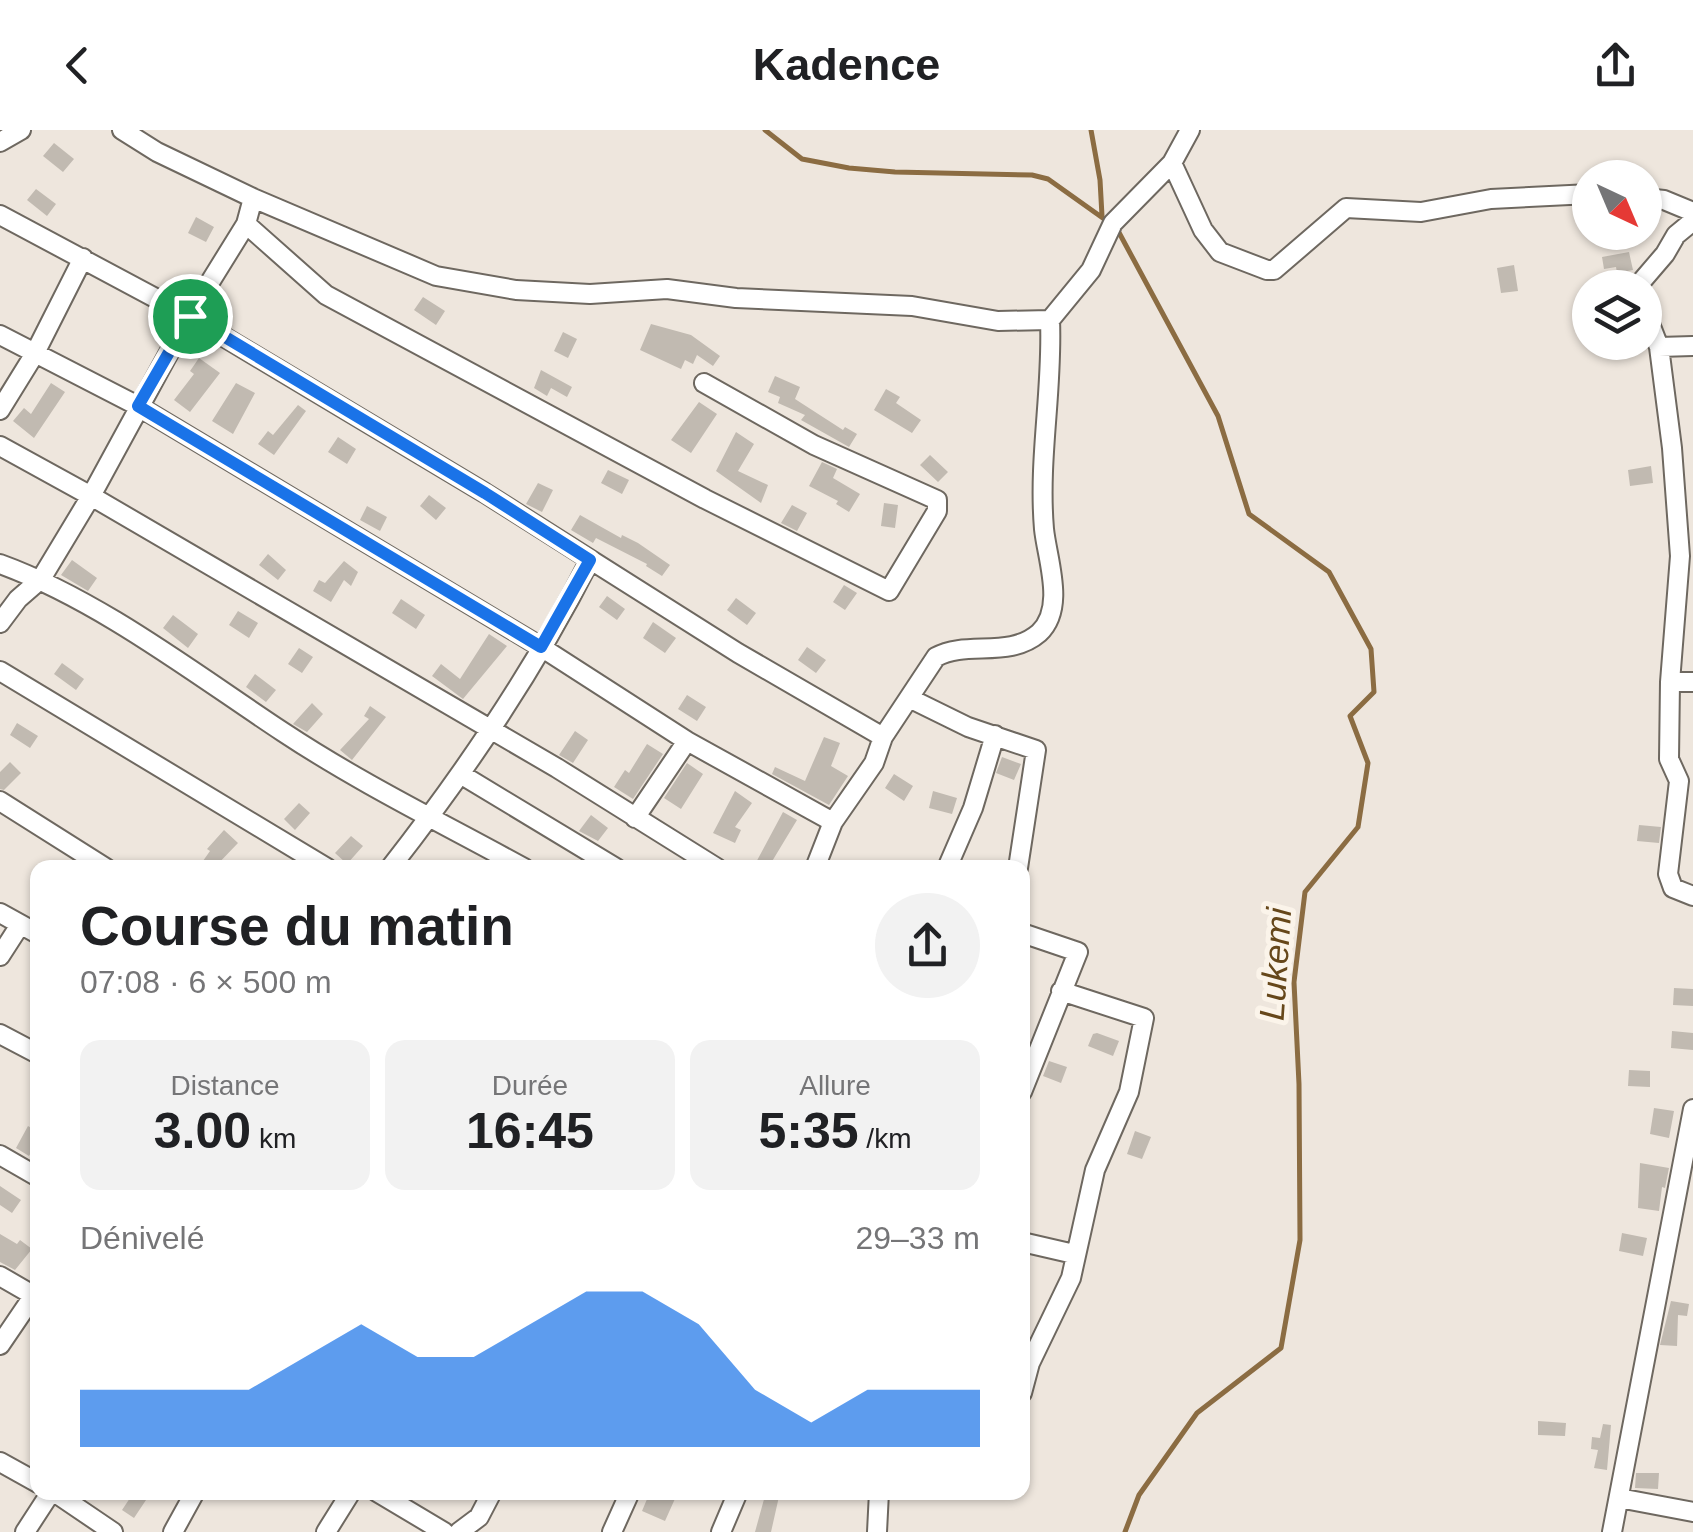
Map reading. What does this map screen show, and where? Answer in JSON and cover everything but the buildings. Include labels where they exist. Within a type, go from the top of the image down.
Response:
[{"type":"street","points":[[0,142],[22,130]]},
{"type":"street","points":[[122,130],[157,152],[254,198],[436,276],[516,290],[590,294],[667,289],[736,298],[912,306],[998,321],[1050,320]]},
{"type":"street","points":[[818,860],[832,822],[874,764],[883,738],[936,657],[947,651],[1012,646],[1030,639],[1047,621],[1053,580],[1046,548],[1042,482],[1052,362],[1050,320],[1092,270],[1118,219],[1172,163],[1190,130]]},
{"type":"street","points":[[1172,163],[1203,230],[1220,252],[1268,270],[1274,270],[1346,208],[1421,212],[1491,199],[1572,195]]},
{"type":"street","points":[[0,623],[18,599],[41,579],[92,496],[138,406],[246,224],[254,198]]},
{"type":"street","points":[[1662,200],[1693,212]]},
{"type":"street","points":[[0,214],[190,316],[485,493],[738,654],[883,738]]},
{"type":"street","points":[[1651,270],[1676,235],[1693,221]]},
{"type":"street","points":[[246,224],[326,295],[790,544],[889,591],[937,511],[937,500],[814,445],[704,383]]},
{"type":"street","points":[[0,410],[34,355],[84,258]]},
{"type":"street","points":[[0,336],[138,406],[541,647],[688,741],[832,822]]},
{"type":"street","points":[[1662,347],[1693,346]]},
{"type":"street","points":[[1661,360],[1687,556],[1670,682],[1669,759],[1686,782],[1668,874],[1673,888],[1693,896]]},
{"type":"street","points":[[0,446],[92,496],[703,860]]},
{"type":"street","points":[[1672,448],[1693,449]]},
{"type":"street","points":[[396,860],[491,731],[590,560]]},
{"type":"street","points":[[0,564],[41,579],[212,682],[286,734],[509,860]]},
{"type":"street","points":[[0,670],[314,860]]},
{"type":"street","points":[[1670,682],[1693,682]]},
{"type":"street","points":[[910,699],[968,727],[1036,750],[1019,860]]},
{"type":"street","points":[[951,860],[973,808],[995,735]]},
{"type":"street","points":[[635,818],[688,741]]},
{"type":"street","points":[[462,775],[603,860]]},
{"type":"street","points":[[0,801],[93,860]]},
{"type":"street","points":[[0,914],[29,930],[0,956]]},
{"type":"street","points":[[1030,936],[1078,952],[1030,1071]]},
{"type":"street","points":[[1030,1363],[1070,1278],[1095,1170],[1128,1092],[1144,1018],[1060,991]]},
{"type":"street","points":[[0,1034],[30,1050]]},
{"type":"street","points":[[1612,1532],[1693,1108]]},
{"type":"street","points":[[0,1155],[30,1172]]},
{"type":"street","points":[[1030,1244],[1074,1254]]},
{"type":"street","points":[[0,1276],[30,1293]]},
{"type":"street","points":[[0,1345],[30,1304]]},
{"type":"street","points":[[0,1462],[30,1479]]},
{"type":"street","points":[[1619,1498],[1693,1512]]},
{"type":"street","points":[[25,1532],[47,1500]]},
{"type":"street","points":[[64,1500],[113,1532]]},
{"type":"street","points":[[173,1532],[191,1500]]},
{"type":"street","points":[[326,1532],[346,1500]]},
{"type":"street","points":[[390,1500],[444,1532]]},
{"type":"street","points":[[459,1532],[479,1518],[488,1500]]},
{"type":"street","points":[[612,1532],[626,1500]]},
{"type":"street","points":[[721,1532],[735,1500]]},
{"type":"street","points":[[877,1532],[879,1500]]},
{"type":"waterway","name":"Lukemi","points":[[765,130],[802,159],[849,168],[1032,175],[1048,179],[1107,221]]},
{"type":"waterway","points":[[1091,130],[1102,216]]},
{"type":"waterway","name":"Lukemi","points":[[1116,227],[1218,416],[1249,514],[1329,572],[1371,649],[1374,692],[1350,716],[1368,763],[1358,827],[1305,892],[1294,982],[1300,1240],[1281,1348],[1197,1413],[1139,1495],[1125,1532]]},
{"type":"route","points":[[190,316],[590,560],[541,647],[138,406],[190,316]]}]
